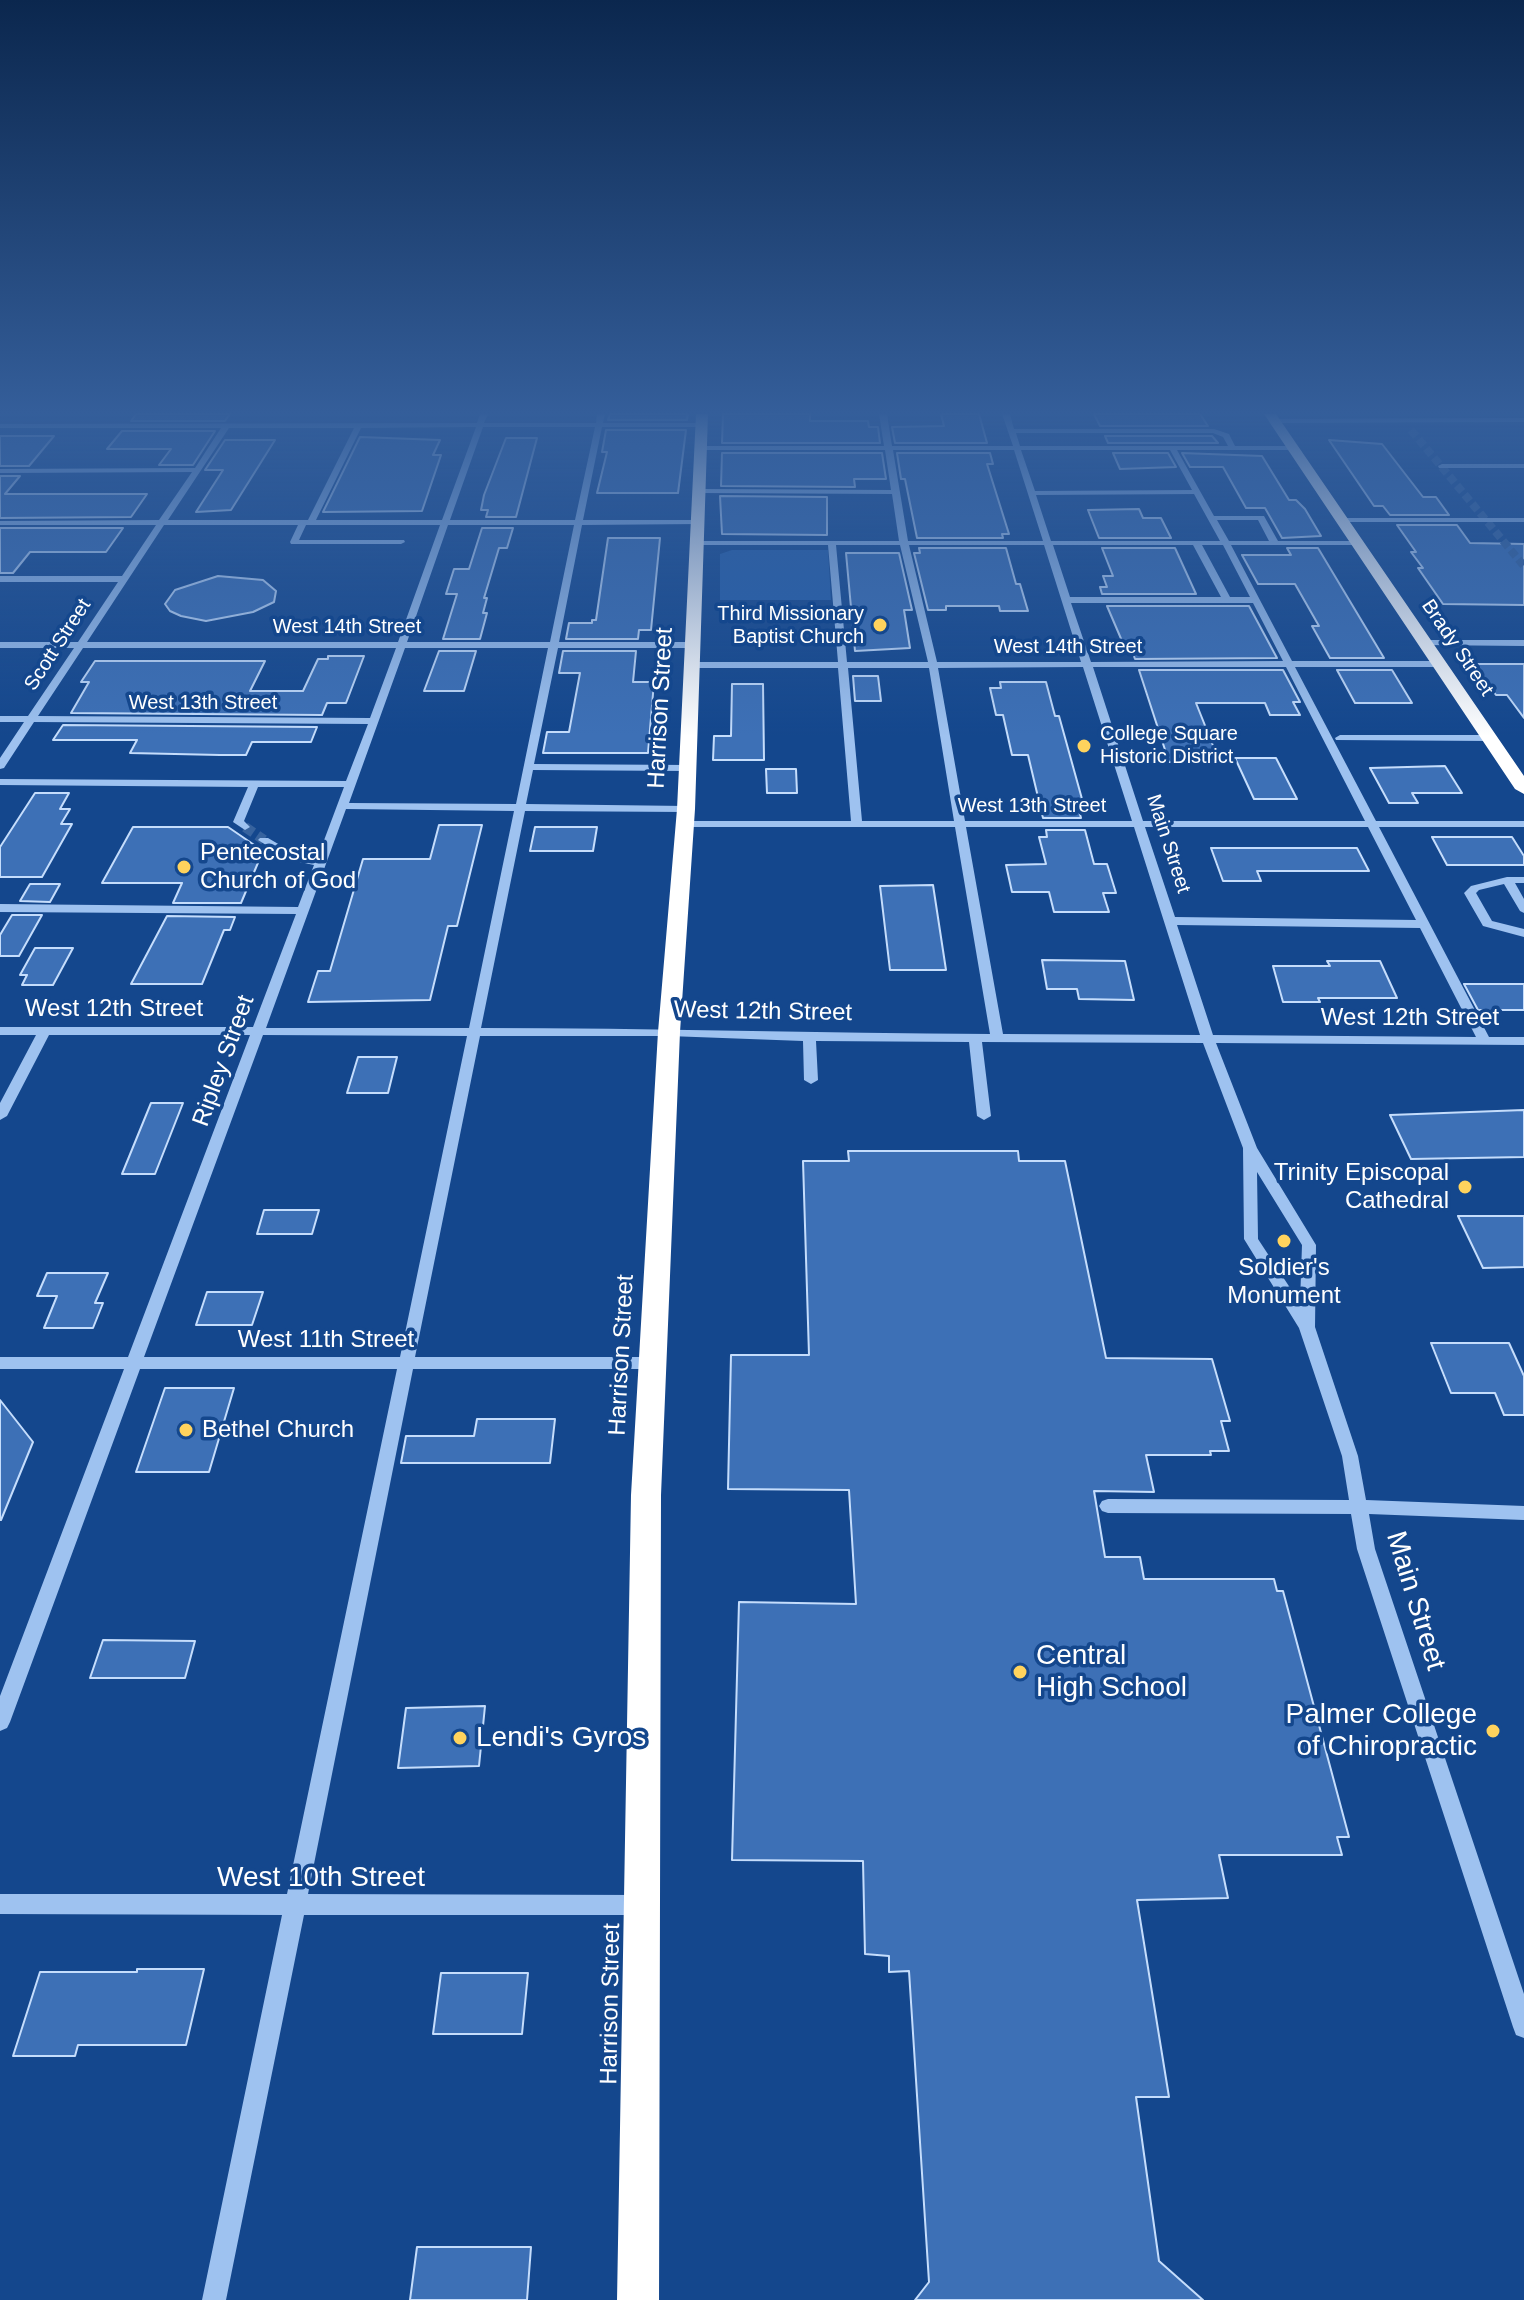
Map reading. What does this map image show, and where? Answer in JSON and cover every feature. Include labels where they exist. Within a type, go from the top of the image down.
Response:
[{"type":"highway","name":"Harrison Street","points":[[638,2300],[646,1495],[669,1032],[688,768],[700,521]]},
{"type":"highway","name":"Brady Street","points":[[1345,521],[1524,789]]},
{"type":"street","points":[[901,521],[933,665],[997,1037]]},
{"type":"street","name":"Main Street","points":[[1042,521],[1208,1039],[1250,1148],[1309,1245],[1307,1327]]},
{"type":"street","points":[[1214,521],[1485,1041]]},
{"type":"street","points":[[1263,521],[1275,543]]},
{"type":"street","name":"Scott Street","points":[[0,766],[161,522]]},
{"type":"street","points":[[214,2300],[578,522]]},
{"type":"street","points":[[0,523],[578,522],[832,543],[1359,543]]},
{"type":"street","points":[[307,523],[294,542],[401,542]]},
{"type":"street","name":"Ripley Street","points":[[0,1722],[446,523]]},
{"type":"street","points":[[832,543],[857,824]]},
{"type":"street","points":[[1196,543],[1227,600]]},
{"type":"street","points":[[0,579],[123,579]]},
{"type":"street","points":[[1067,600],[1255,600]]},
{"type":"street","points":[[1427,643],[1524,643]]},
{"type":"street","name":"West 14th Street","points":[[0,645],[555,644],[843,665],[1442,664]]},
{"type":"street","name":"West 13th Street","points":[[0,719],[374,721]]},
{"type":"street","points":[[1340,738],[1490,738]]},
{"type":"street","points":[[530,767],[688,768]]},
{"type":"street","points":[[0,782],[349,784]]},
{"type":"street","points":[[245,827],[238,822],[254,784]]},
{"type":"street","name":"West 13th Street","points":[[342,806],[522,807],[857,824],[1524,824]]},
{"type":"street","points":[[264,840],[294,858],[321,863]]},
{"type":"street","points":[[1524,880],[1507,880],[1475,888],[1470,893],[1487,923],[1500,929],[1524,933]]},
{"type":"street","points":[[1507,880],[1524,909]]},
{"type":"street","points":[[0,908],[303,911]]},
{"type":"street","points":[[1170,921],[1424,924]]},
{"type":"street","name":"West 12th Street","points":[[0,1031],[669,1032],[809,1037],[1524,1041]]},
{"type":"street","points":[[0,1116],[45,1031]]},
{"type":"street","points":[[809,1037],[811,1080]]},
{"type":"street","points":[[975,1037],[984,1116]]},
{"type":"street","name":"Main Street","points":[[1250,1148],[1251,1239],[1307,1327],[1350,1456],[1366,1549],[1524,2027]]},
{"type":"street","name":"West 11th Street","points":[[0,1363],[652,1363]]},
{"type":"street","points":[[1108,1506],[1359,1507],[1524,1513]]},
{"type":"street","name":"West 10th Street","points":[[0,1904],[294,1907],[642,1905]]},
{"type":"shaded area","points":[[732,550],[828,550],[831,600],[720,600],[720,554]]},
{"type":"building","points":[[721,521],[827,521],[827,535],[722,534]]},
{"type":"building","points":[[914,521],[1005,521],[1009,534],[1002,534],[1003,538],[917,538]]},
{"type":"building","points":[[1092,521],[1163,521],[1171,538],[1099,538]]},
{"type":"building","points":[[1273,521],[1312,521],[1321,536],[1282,538]]},
{"type":"building","points":[[1397,525],[1457,525],[1470,543],[1524,544],[1524,605],[1443,604],[1418,568],[1423,568],[1411,552],[1416,552]]},
{"type":"building","points":[[0,528],[123,528],[106,552],[30,552],[13,573],[0,573]]},
{"type":"building","points":[[482,528],[513,528],[507,548],[499,548],[484,598],[487,598],[483,613],[487,613],[480,639],[443,639],[457,594],[446,594],[454,569],[469,569]]},
{"type":"building","points":[[608,538],[660,538],[651,630],[639,630],[638,639],[566,639],[569,623],[592,623],[596,620]]},
{"type":"building","points":[[919,548],[1006,548],[1016,584],[1020,584],[1028,611],[1000,611],[999,606],[946,606],[946,610],[928,610],[914,553],[920,553]]},
{"type":"building","points":[[1102,548],[1175,548],[1196,594],[1102,594],[1100,587],[1107,587],[1103,576],[1113,576]]},
{"type":"building","points":[[1287,548],[1318,548],[1384,658],[1330,658],[1312,626],[1319,626],[1295,584],[1258,584],[1242,555],[1291,555]]},
{"type":"building","points":[[846,553],[899,553],[912,610],[904,610],[910,648],[855,651]]},
{"type":"building","points":[[218,576],[263,580],[276,591],[274,602],[253,612],[206,621],[181,616],[170,611],[165,604],[175,590]]},
{"type":"building","points":[[1107,606],[1249,606],[1277,658],[1135,659],[1131,648],[1125,648]]},
{"type":"building","points":[[439,651],[476,651],[464,691],[424,691]]},
{"type":"building","points":[[563,651],[636,651],[633,682],[654,682],[648,753],[543,753],[547,732],[569,732],[580,673],[559,673]]},
{"type":"building","points":[[328,656],[364,656],[346,703],[327,703],[322,715],[71,713],[89,682],[81,682],[95,661],[265,661],[250,691],[303,691],[318,659],[328,659]]},
{"type":"building","points":[[1474,664],[1524,664],[1524,718],[1507,695],[1496,695]]},
{"type":"building","points":[[1139,670],[1283,670],[1300,702],[1293,702],[1300,715],[1270,715],[1265,703],[1196,703],[1220,763],[1169,762]]},
{"type":"building","points":[[1337,670],[1392,670],[1412,703],[1355,703]]},
{"type":"building","points":[[853,676],[878,676],[881,701],[855,701]]},
{"type":"building","points":[[1000,682],[1046,682],[1055,716],[1059,716],[1082,799],[1076,799],[1081,818],[1043,818],[1028,755],[1012,755],[1003,715],[996,715],[990,688],[1001,688]]},
{"type":"building","points":[[732,684],[763,684],[764,760],[713,760],[714,736],[731,736]]},
{"type":"building","points":[[63,725],[317,727],[311,742],[252,742],[246,755],[220,755],[130,753],[137,740],[53,740]]},
{"type":"building","points":[[1235,758],[1276,758],[1297,799],[1254,799]]},
{"type":"building","points":[[1445,766],[1462,793],[1412,793],[1418,803],[1389,803],[1370,768]]},
{"type":"building","points":[[766,769],[796,769],[797,793],[767,793]]},
{"type":"building","points":[[35,793],[69,793],[60,809],[70,809],[61,824],[72,824],[42,877],[0,877],[0,847]]},
{"type":"building","points":[[439,825],[482,825],[457,926],[448,926],[430,1000],[308,1002],[318,971],[330,971],[363,859],[430,859]]},
{"type":"building","name":"Pentecostal Church of God","points":[[133,827],[228,827],[263,851],[241,903],[173,903],[182,883],[102,883]]},
{"type":"building","points":[[535,827],[597,827],[593,851],[530,851]]},
{"type":"building","points":[[1046,830],[1085,830],[1094,864],[1107,864],[1116,893],[1103,893],[1109,912],[1054,912],[1049,892],[1012,892],[1006,865],[1046,864],[1039,837],[1047,837]]},
{"type":"building","points":[[1432,837],[1512,837],[1524,856],[1524,865],[1447,865]]},
{"type":"building","points":[[1211,848],[1357,848],[1369,871],[1257,871],[1261,881],[1223,881]]},
{"type":"building","points":[[30,884],[60,884],[50,902],[20,901]]},
{"type":"building","points":[[933,885],[946,970],[890,970],[880,886]]},
{"type":"building","points":[[12,915],[42,915],[19,956],[0,956],[0,935]]},
{"type":"building","points":[[167,916],[235,917],[230,930],[224,930],[202,984],[131,984]]},
{"type":"building","points":[[35,948],[73,948],[53,985],[22,985],[27,975],[20,975]]},
{"type":"building","points":[[1042,960],[1125,961],[1134,1000],[1079,999],[1077,989],[1047,989]]},
{"type":"building","points":[[1327,961],[1380,961],[1397,998],[1318,998],[1320,1002],[1283,1002],[1273,966],[1330,966]]},
{"type":"building","points":[[1464,984],[1524,984],[1524,1010],[1478,1010]]},
{"type":"building","points":[[358,1057],[397,1057],[388,1093],[347,1093]]},
{"type":"building","points":[[151,1103],[183,1103],[155,1174],[122,1174]]},
{"type":"building","name":"Trinity Episcopal Cathedral","points":[[1524,1110],[1524,1157],[1411,1159],[1390,1115]]},
{"type":"building","points":[[848,1151],[1018,1151],[1019,1161],[1065,1161],[1106,1358],[1212,1359],[1230,1421],[1221,1421],[1229,1451],[1210,1451],[1211,1455],[1146,1455],[1154,1492],[1094,1491],[1105,1557],[1140,1557],[1144,1579],[1274,1579],[1277,1591],[1283,1591],[1349,1837],[1337,1837],[1342,1855],[1219,1855],[1228,1898],[1137,1900],[1169,2097],[1136,2097],[1159,2261],[1203,2300],[915,2300],[929,2282],[909,1971],[889,1972],[889,1956],[865,1954],[863,1861],[732,1860],[739,1602],[856,1604],[849,1490],[728,1489],[731,1355],[809,1355],[803,1161],[849,1161]]},
{"type":"building","points":[[264,1210],[319,1210],[312,1234],[257,1234]]},
{"type":"building","points":[[1458,1216],[1524,1216],[1524,1267],[1483,1268]]},
{"type":"building","points":[[47,1273],[108,1273],[95,1303],[103,1303],[93,1328],[44,1328],[57,1296],[37,1296]]},
{"type":"building","points":[[207,1292],[263,1292],[252,1325],[196,1325]]},
{"type":"building","points":[[1431,1343],[1509,1343],[1524,1376],[1524,1415],[1504,1415],[1495,1393],[1451,1393]]},
{"type":"building","name":"Bethel Church","points":[[165,1388],[234,1388],[209,1472],[136,1472]]},
{"type":"building","points":[[0,1400],[33,1442],[1,1520],[0,1520]]},
{"type":"building","points":[[477,1419],[555,1419],[550,1463],[401,1463],[406,1436],[474,1436]]},
{"type":"building","points":[[103,1640],[195,1641],[185,1678],[90,1678]]},
{"type":"building","points":[[485,1706],[479,1766],[398,1768],[406,1708]]},
{"type":"building","points":[[137,1969],[204,1969],[186,2045],[78,2045],[75,2056],[13,2056],[40,1972],[137,1972]]},
{"type":"building","points":[[441,1973],[528,1973],[522,2034],[433,2034]]},
{"type":"building","points":[[417,2247],[531,2247],[527,2300],[410,2300]]},
{"type":"tunnel","points":[[1487,521],[1524,566]]},
{"type":"tunnel","points":[[245,827],[264,840]]},
{"type":"place","name":"Third Missionary Baptist Church","points":[[880,625]]},
{"type":"place","name":"College Square Historic District","points":[[1084,746]]},
{"type":"place","name":"Pentecostal Church of God","points":[[184,867]]},
{"type":"place","name":"Trinity Episcopal Cathedral","points":[[1465,1187]]},
{"type":"place","name":"Soldier's Monument","points":[[1284,1241]]},
{"type":"place","name":"Bethel Church","points":[[186,1430]]},
{"type":"place","name":"Central High School","points":[[1020,1672]]},
{"type":"place","name":"Palmer College of Chiropractic","points":[[1493,1731]]},
{"type":"place","name":"Lendi's Gyros","points":[[460,1738]]}]
